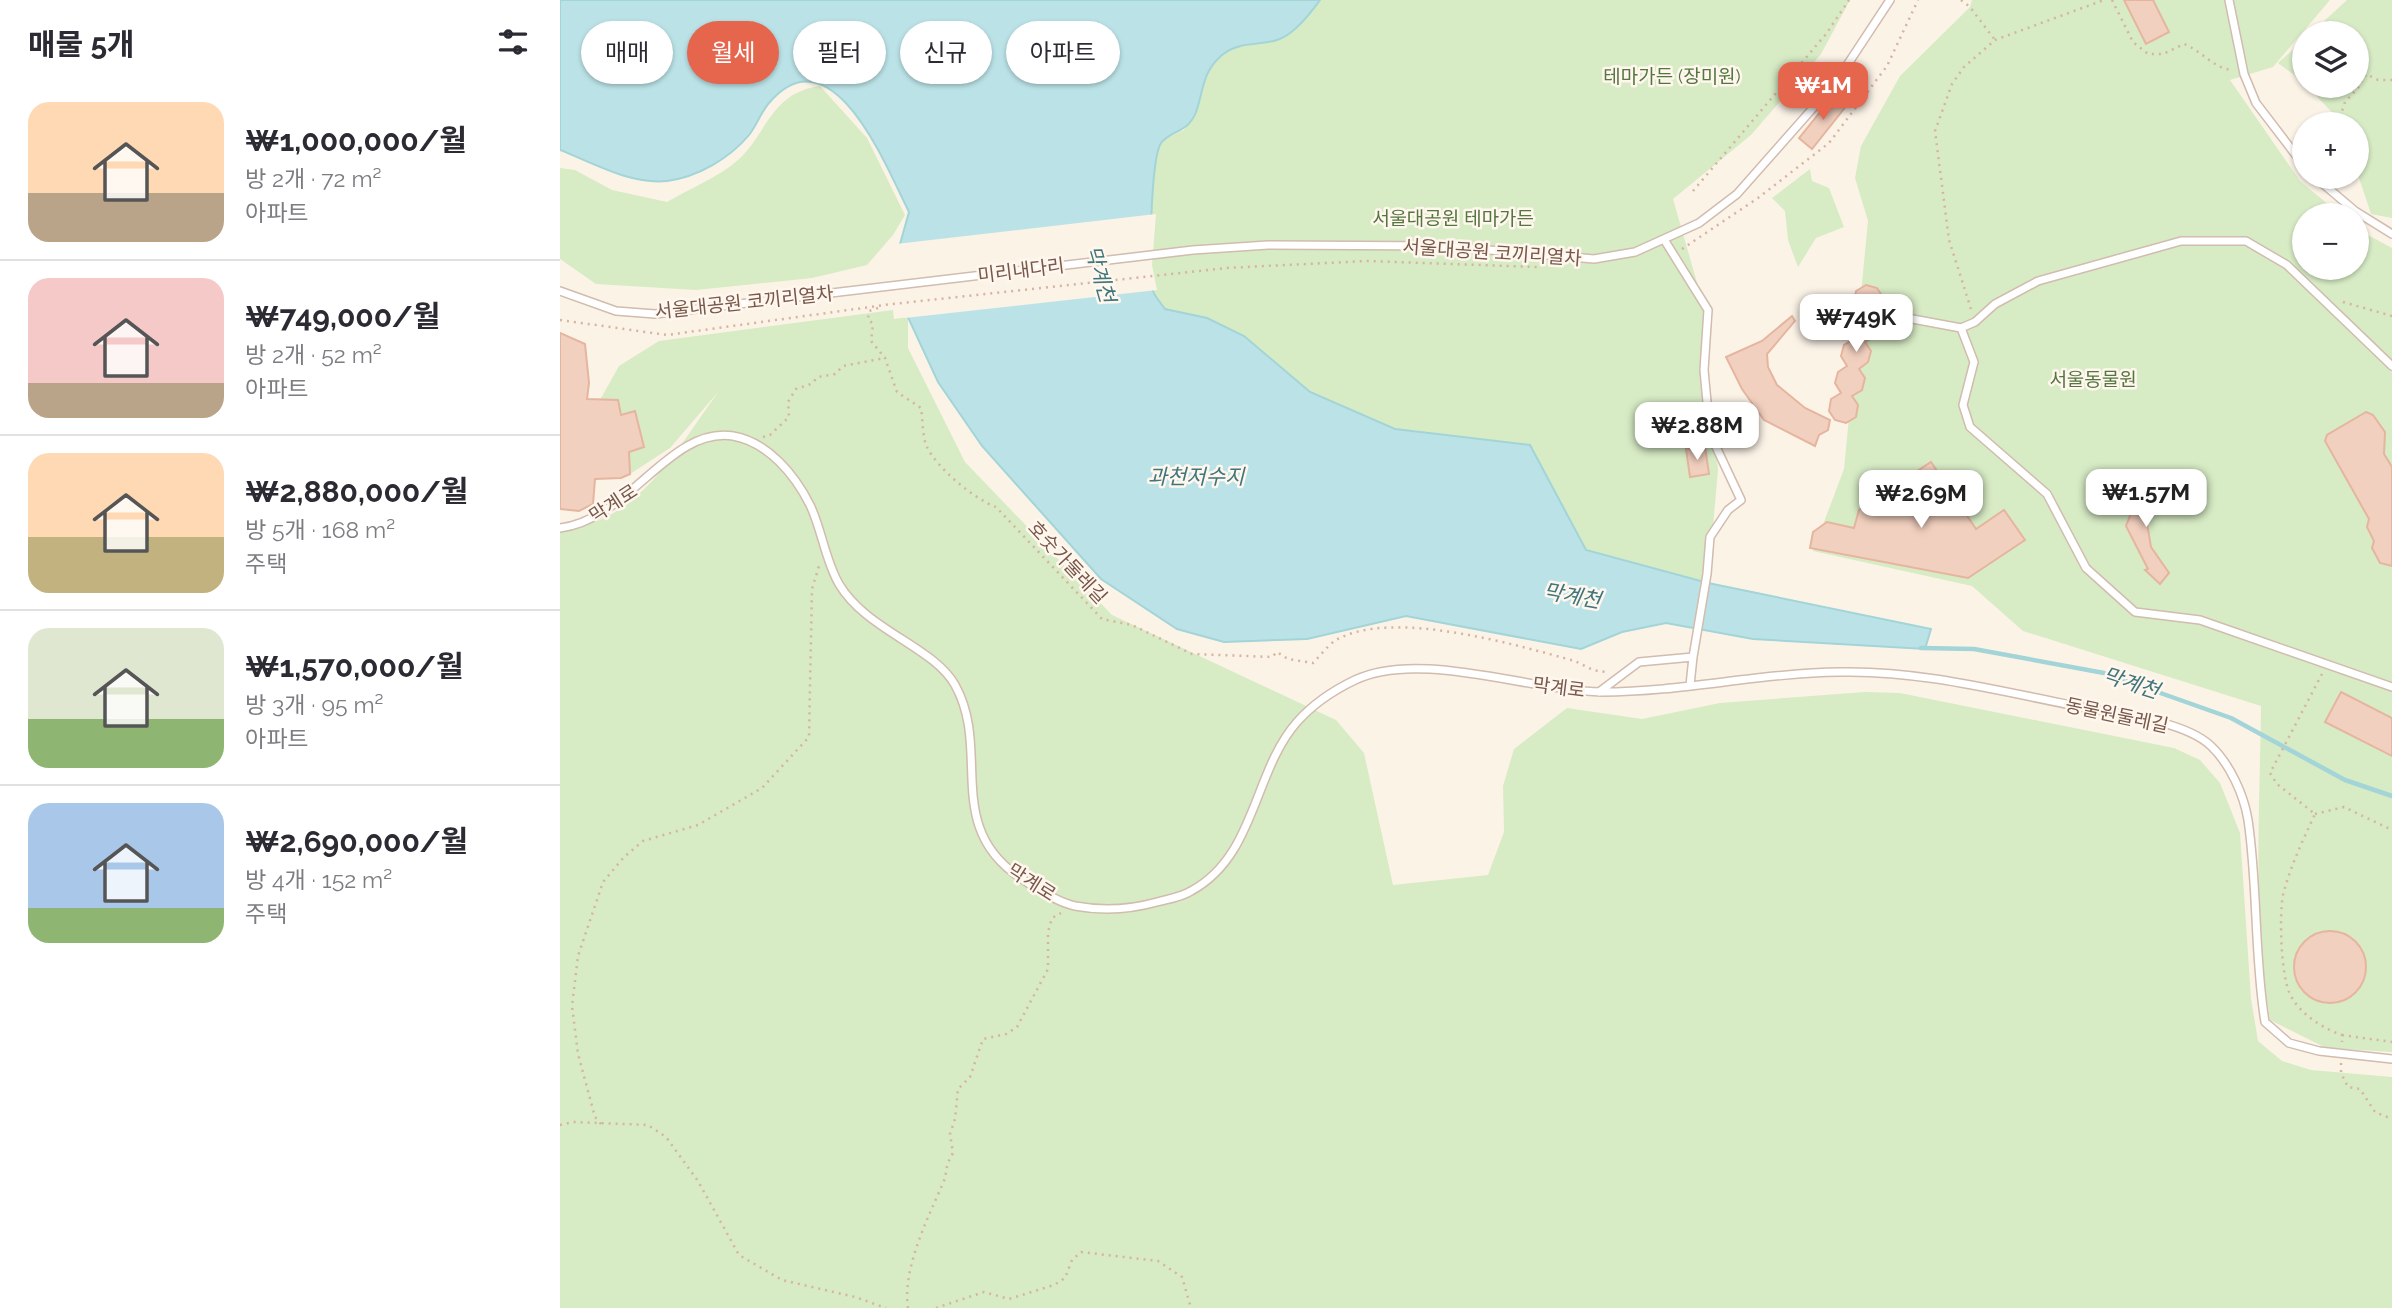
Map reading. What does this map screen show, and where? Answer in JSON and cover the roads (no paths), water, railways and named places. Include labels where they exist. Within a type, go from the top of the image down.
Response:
[{"type":"lane","name":"서울대공원 코끼리열차","points":[[1193,250],[1268,245],[1431,245],[1594,259],[1635,252],[1699,223],[1737,194],[1836,82],[1890,0]]},
{"type":"lane","points":[[2229,0],[2243,70],[2256,103],[2292,150]]},
{"type":"lane","points":[[2329,189],[2355,211],[2392,234]]},
{"type":"lane","points":[[1664,241],[1708,310],[1704,370],[1710,434],[1741,500],[1728,510],[1710,537],[1690,685]]},
{"type":"lane","points":[[1875,312],[1961,328],[1975,322],[1995,304],[2038,281],[2181,241],[2246,241],[2287,265],[2392,366]]},
{"type":"lane","name":"미리내다리","points":[[890,286],[1193,250]]},
{"type":"lane","name":"서울대공원 코끼리열차","points":[[560,291],[616,311],[655,314],[890,286]]},
{"type":"lane","points":[[1961,328],[1974,362],[1963,405],[1970,427],[2048,494],[2086,568],[2135,612],[2200,620],[2392,687]]},
{"type":"lane","name":"막계로","points":[[560,528],[573,527],[609,510],[681,448],[697,439],[711,435],[747,440],[772,453],[809,503],[836,580],[856,607],[931,661],[955,684],[968,729],[974,811],[987,849],[1011,872],[1073,906],[1132,909],[1189,893],[1213,875],[1245,832],[1274,763],[1294,725],[1320,701],[1356,679],[1380,671],[1419,668],[1598,692]]},
{"type":"lane","points":[[1598,692],[1639,662],[1693,657]]},
{"type":"lane","name":"동물원둘레길","points":[[1598,692],[1809,673],[1908,675],[2110,712],[2182,729],[2207,741],[2227,764],[2248,814],[2258,981],[2265,1022],[2289,1042],[2392,1059]]},
{"type":"water","name":"과천저수지","points":[[560,0],[1320,0],[1289,34],[1270,42],[1235,48],[1215,61],[1204,81],[1193,119],[1161,143],[1155,170],[1151,215],[1151,279],[1153,291],[1165,309],[1207,318],[1244,336],[1310,392],[1395,429],[1530,445],[1586,550],[1708,583],[1931,629],[1925,649],[1753,639],[1666,623],[1622,632],[1581,649],[1406,616],[1307,639],[1224,642],[1177,629],[1101,579],[982,446],[938,382],[906,313],[900,244],[909,212],[886,165],[854,112],[835,93],[818,84],[886,84],[886,21],[793,21],[793,84],[799,84],[792,85],[769,103],[749,135],[733,151],[702,171],[667,181],[640,180],[612,172],[560,150]]},
{"type":"waterway","name":"막계천","points":[[1921,648],[1974,649],[2104,673],[2231,718],[2345,780],[2392,796]]},
{"type":"tunnel","points":[[1855,305],[1875,312]]},
{"type":"park label","name":"테마가든 (장미원)","points":[[1672,76]]},
{"type":"park label","name":"서울대공원 테마가든","points":[[1453,218]]},
{"type":"park label","name":"서울동물원","points":[[2093,379]]}]
